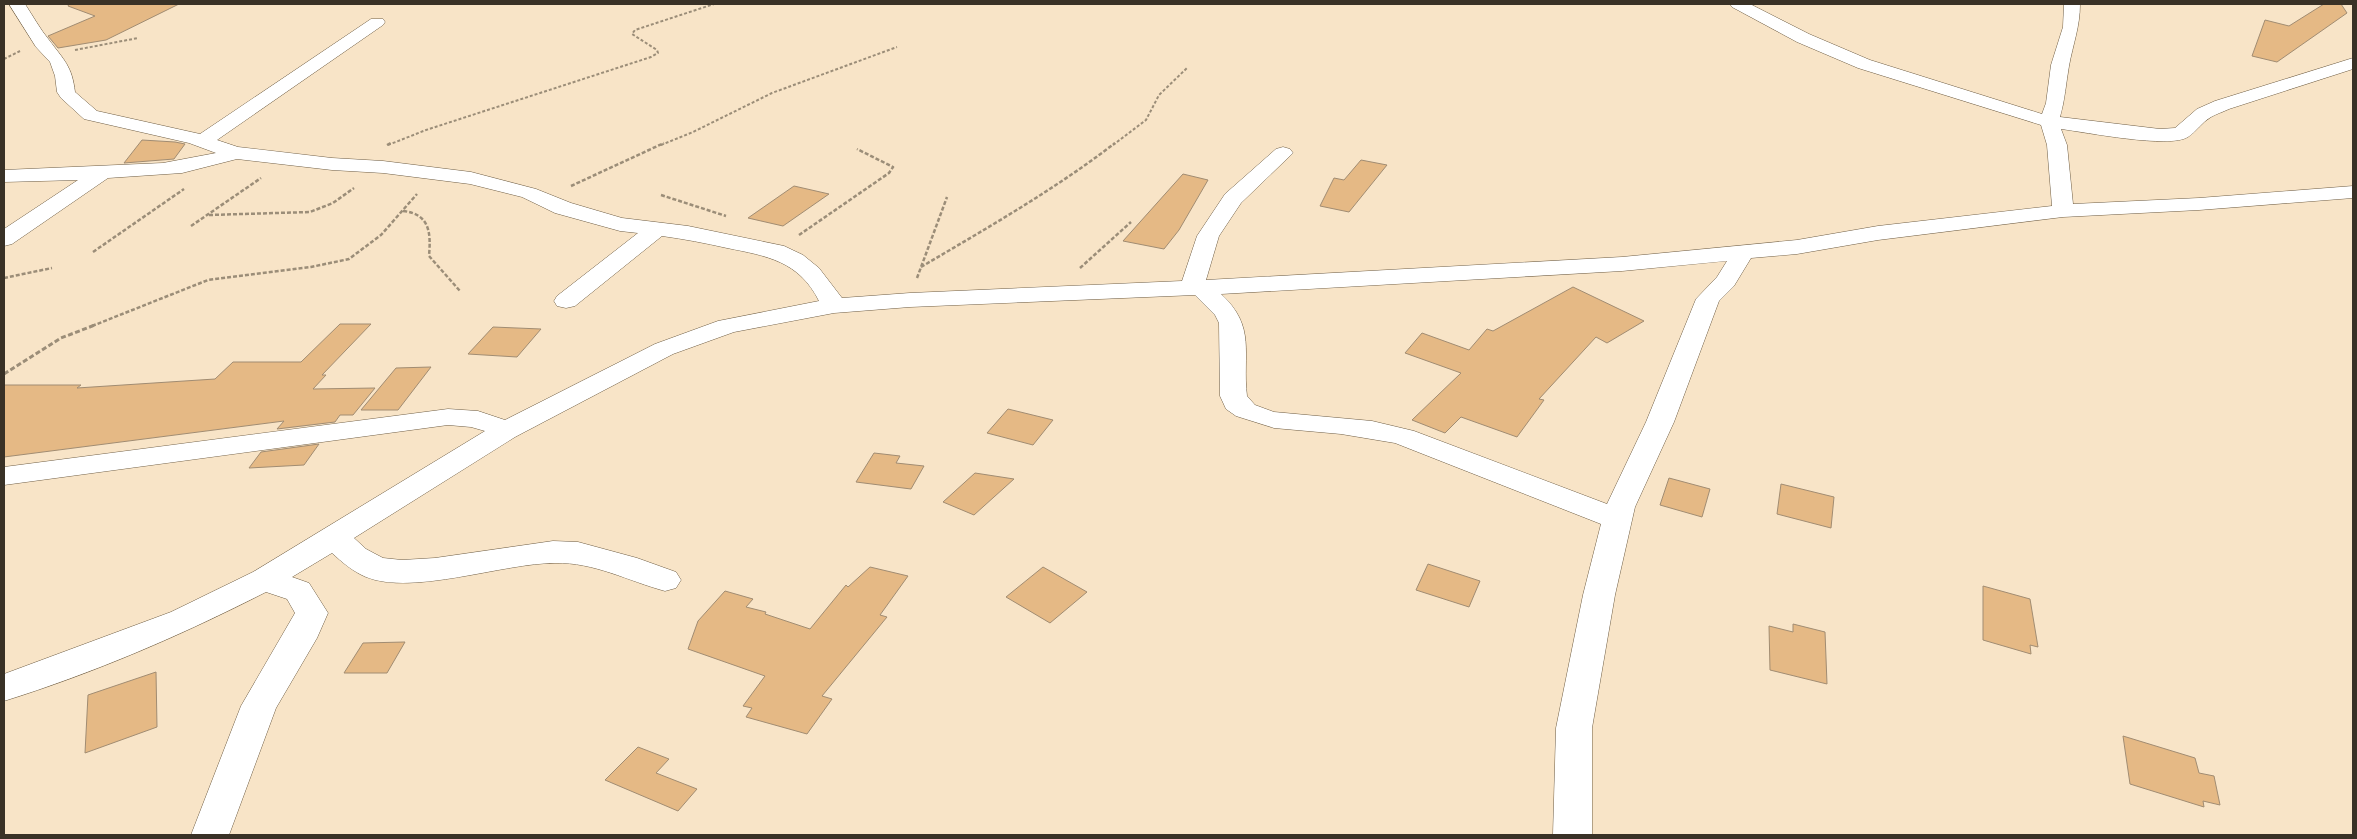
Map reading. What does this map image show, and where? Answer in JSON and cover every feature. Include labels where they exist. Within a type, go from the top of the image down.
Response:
[{"type":"street","points":[[1738,4],[1803,38],[1864,64],[2049,121],[2146,134],[2180,134],[2204,113],[2222,105],[2353,63]]},
{"type":"street","points":[[2063,211],[2057,145],[2049,121],[2055,103],[2060,65],[2070,27],[2072,4]]},
{"type":"street","points":[[19,9],[42,43],[58,61],[64,76],[66,92],[70,98],[91,115],[203,141],[236,153],[435,173],[495,184],[546,200],[586,216],[656,230],[688,233],[776,251],[785,254],[805,267],[828,293],[834,306]]},
{"type":"street","points":[[203,141],[377,22]]},
{"type":"street","points":[[4,176],[102,174],[176,167],[217,160],[236,153]]},
{"type":"street","points":[[1196,287],[1208,236],[1232,200],[1283,153]]},
{"type":"street","points":[[4,239],[102,174]]},
{"type":"street","points":[[4,688],[174,624],[264,580],[504,431],[664,349],[727,326],[778,315],[834,306],[910,300],[1612,265],[1797,247],[1878,233],[2063,211],[2199,204],[2353,192]]},
{"type":"street","points":[[566,301],[656,230]]},
{"type":"street","points":[[1573,835],[1574,728],[1599,595],[1617,519],[1646,449],[1660,422],[1708,299],[1726,281],[1743,253]]},
{"type":"street","points":[[1196,287],[1228,314],[1233,338],[1234,379],[1232,390],[1236,403],[1246,409],[1262,417],[1284,421],[1344,425],[1390,433],[1441,449],[1617,519]]},
{"type":"street","points":[[4,476],[448,417],[475,417],[494,424],[504,431]]},
{"type":"street","points":[[334,538],[355,557],[377,569],[402,571],[435,569],[554,552],[570,552],[626,566],[665,580]]},
{"type":"street","points":[[210,835],[259,706],[300,638],[312,612],[298,591],[264,580]]},
{"type":"path","points":[[343,165],[374,150],[426,130],[650,57],[658,53],[657,50],[632,34],[635,30],[714,4]]},
{"type":"path","points":[[52,54],[138,38]]},
{"type":"path","points":[[546,200],[590,175],[693,132],[772,93],[897,47]]},
{"type":"path","points":[[921,267],[984,230],[1089,163],[1146,120],[1159,95],[1187,68]]},
{"type":"path","points":[[776,251],[889,173],[893,167],[857,149]]},
{"type":"path","points":[[190,226],[285,159]]},
{"type":"path","points":[[208,214],[310,212],[333,203],[367,178],[391,168]]},
{"type":"path","points":[[4,374],[61,338],[208,280],[311,267],[350,259],[381,235],[435,173]]},
{"type":"path","points":[[92,252],[188,186]]},
{"type":"path","points":[[910,300],[947,197]]},
{"type":"path","points":[[402,211],[411,211],[424,220],[432,236],[429,256],[460,291]]},
{"type":"path","points":[[1054,293],[1131,222]]},
{"type":"path","points":[[4,278],[52,268]]},
{"type":"building","points":[[69,4],[179,4],[106,40],[58,48],[48,36],[95,16],[68,6]]},
{"type":"building","points":[[2324,4],[2341,4],[2347,13],[2277,62],[2252,56],[2265,20],[2289,26]]},
{"type":"building","points":[[142,140],[185,144],[174,159],[124,163]]},
{"type":"building","points":[[1361,160],[1387,165],[1349,212],[1320,206],[1334,178],[1344,180]]},
{"type":"building","points":[[1183,174],[1208,180],[1179,230],[1164,249],[1123,241]]},
{"type":"building","points":[[794,186],[829,194],[783,226],[748,218]]},
{"type":"building","points":[[1573,287],[1644,321],[1607,343],[1596,337],[1539,399],[1544,400],[1517,437],[1461,417],[1445,433],[1412,420],[1461,373],[1405,353],[1422,333],[1469,350],[1487,329],[1493,331]]},
{"type":"building","points":[[340,324],[371,324],[322,375],[326,375],[313,389],[375,388],[353,415],[340,415],[335,422],[277,429],[284,421],[4,457],[4,385],[81,385],[77,388],[215,379],[233,362],[301,362]]},
{"type":"building","points":[[493,327],[541,329],[517,357],[468,354]]},
{"type":"building","points":[[431,367],[398,410],[361,410],[396,368]]},
{"type":"building","points":[[1008,409],[1053,420],[1033,445],[987,433]]},
{"type":"building","points":[[319,444],[304,465],[249,468],[261,452]]},
{"type":"building","points":[[874,453],[900,456],[896,463],[924,466],[911,489],[856,482]]},
{"type":"building","points":[[975,473],[1014,479],[974,515],[943,502]]},
{"type":"building","points":[[1669,478],[1710,489],[1702,517],[1660,505]]},
{"type":"building","points":[[1781,484],[1834,497],[1831,528],[1777,514]]},
{"type":"building","points":[[1428,564],[1480,581],[1469,607],[1416,590]]},
{"type":"building","points":[[870,567],[908,576],[880,615],[887,617],[822,696],[832,699],[807,734],[746,717],[752,708],[743,706],[765,676],[688,649],[698,621],[725,591],[753,599],[746,607],[766,612],[765,614],[810,629],[846,585],[848,587]]},
{"type":"building","points":[[1043,567],[1087,592],[1050,623],[1006,597]]},
{"type":"building","points":[[1983,586],[2030,599],[2038,647],[2030,645],[2031,654],[1983,640]]},
{"type":"building","points":[[1793,624],[1825,632],[1827,684],[1770,670],[1769,626],[1793,632]]},
{"type":"building","points":[[405,642],[387,673],[344,673],[363,643]]},
{"type":"building","points":[[156,672],[157,727],[85,753],[88,695]]},
{"type":"building","points":[[2123,736],[2195,758],[2199,773],[2214,776],[2220,805],[2203,801],[2204,807],[2130,784]]},
{"type":"building","points":[[638,747],[669,759],[656,773],[697,789],[678,811],[605,780]]}]
